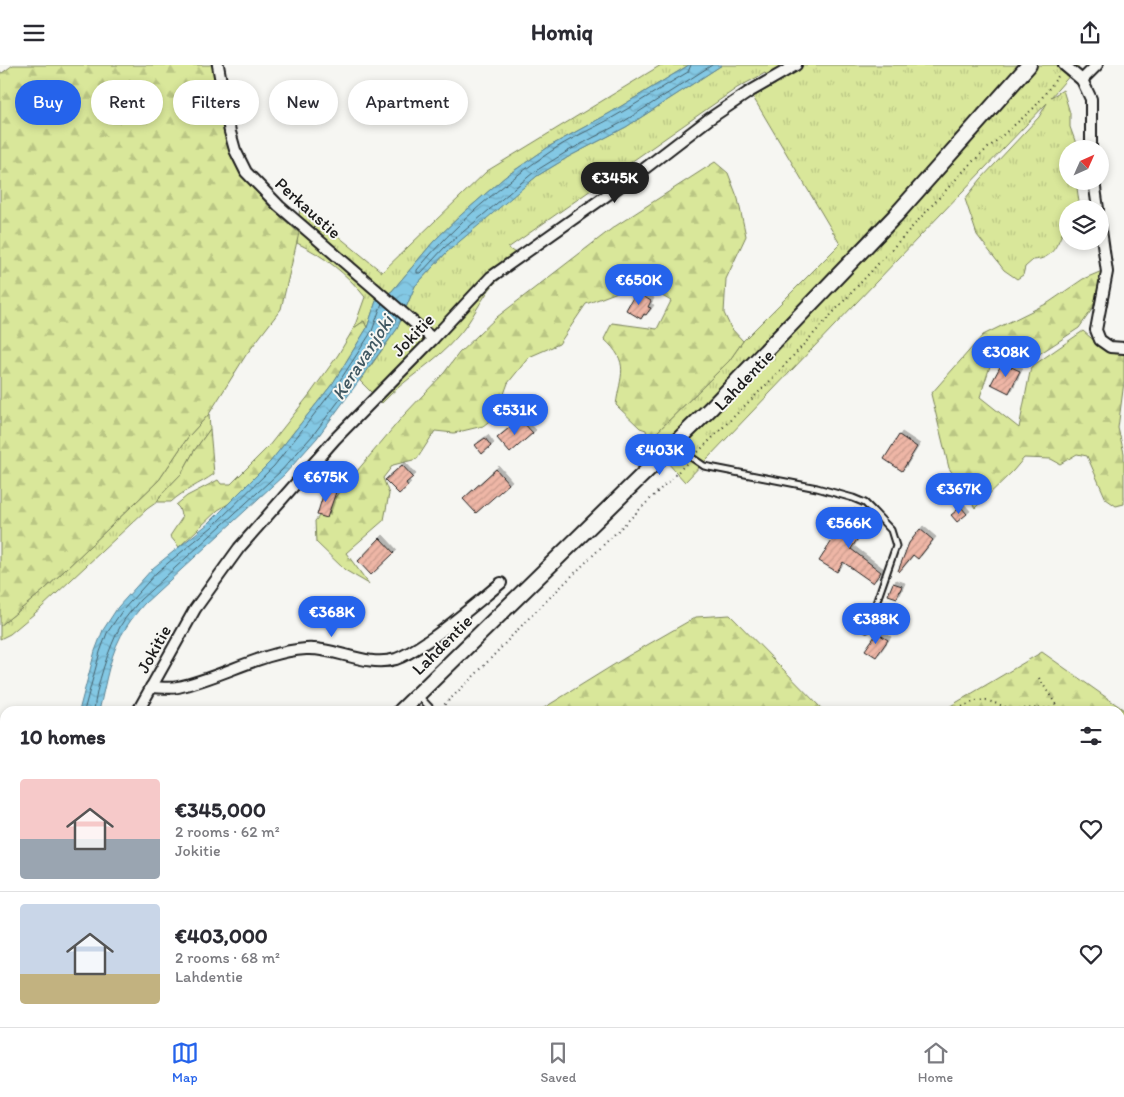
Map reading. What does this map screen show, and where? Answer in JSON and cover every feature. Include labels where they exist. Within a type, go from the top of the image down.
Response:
[{"type":"main road","name":"Lahdentie","points":[[406,706],[712,407],[895,216],[1029,65]]},
{"type":"street","name":"Perkaustie","points":[[218,65],[230,132],[235,150],[246,172],[279,206],[433,339]]},
{"type":"street","name":"Jokitie","points":[[141,706],[195,609],[239,548],[334,439],[491,277],[644,169],[741,97],[796,65]]},
{"type":"street","points":[[1082,80],[1097,65]]},
{"type":"street","points":[[1065,66],[1082,80],[1091,99],[1091,140]]},
{"type":"street","points":[[1104,250],[1107,272],[1096,330],[1100,340],[1110,347],[1124,348]]},
{"type":"street","points":[[151,687],[176,688],[277,654],[305,649],[323,649],[378,662],[394,659],[408,654],[421,645],[463,615],[501,583]]},
{"type":"lane","points":[[673,444],[704,466],[817,488],[865,503],[891,530],[896,546],[867,629]]},
{"type":"lane","points":[[417,695],[428,706]]},
{"type":"path","name":"Lahdentie","points":[[443,706],[526,620],[771,380],[972,163],[1035,107],[1065,66]]},
{"type":"path","points":[[1039,678],[1057,706]]},
{"type":"path","points":[[964,706],[975,701],[986,700],[1003,706]]},
{"type":"green space","points":[[13,65],[213,65],[215,80],[173,80],[173,125],[222,125],[240,174],[272,209],[299,233],[281,309],[246,355],[209,414],[188,437],[159,480],[43,591],[0,626],[0,72],[2,73]]},
{"type":"green space","points":[[661,65],[689,65],[610,113],[550,146],[505,177],[434,241],[392,291],[376,301],[367,328],[364,321],[354,328],[365,297],[334,266],[297,243],[300,205],[382,272],[487,171]]},
{"type":"green space","points":[[722,65],[1079,65],[1051,97],[1063,90],[1070,113],[1070,127],[1075,140],[1059,140],[1059,190],[1077,190],[1079,200],[1059,200],[1059,240],[1050,254],[1033,260],[1025,267],[1023,275],[1017,279],[1004,270],[977,235],[965,199],[981,179],[1039,117],[1047,103],[685,482],[648,441],[729,361],[743,341],[840,244],[753,97],[776,84],[765,73],[737,88],[508,248],[525,260],[494,284],[462,331],[448,346],[382,403],[360,381],[397,329],[415,286],[447,252],[537,176],[570,156],[626,127]]},
{"type":"green space","points":[[715,162],[728,173],[738,199],[746,236],[726,279],[724,313],[731,328],[743,341],[729,361],[648,441],[646,430],[640,428],[616,405],[622,370],[621,363],[618,355],[604,339],[612,323],[657,329],[671,301],[637,282],[586,304],[559,344],[529,357],[508,383],[496,416],[483,426],[454,433],[435,431],[417,459],[393,465],[383,478],[389,494],[384,520],[346,553],[369,584],[345,570],[316,542],[315,521],[404,415],[444,373],[459,353],[497,317],[614,227]]},
{"type":"green space","points":[[1102,271],[1093,308],[1079,328],[1024,364],[999,355],[992,360],[980,397],[1019,428],[1031,367],[1083,331],[1106,351],[1124,354],[1124,382],[1118,428],[1124,453],[1124,504],[1116,506],[1106,499],[1087,456],[1077,454],[1060,464],[1051,459],[1024,458],[975,508],[949,468],[931,394],[983,335],[1048,303],[1083,279]]},
{"type":"green space","points":[[364,321],[367,328],[333,383],[271,461],[228,504],[218,510],[179,547],[170,536],[182,518],[176,505],[187,496],[218,480],[221,484],[231,484],[268,447],[310,394],[338,355],[354,328]]},
{"type":"green space","points":[[209,414],[210,429],[194,451],[182,473],[161,495],[157,502],[147,509],[41,608],[10,634],[0,639],[0,626],[43,591],[159,480],[188,437]]},
{"type":"green space","points":[[210,429],[214,474],[171,502],[157,502],[161,495],[182,473],[194,451]]},
{"type":"green space","points":[[730,615],[819,706],[547,706],[628,656],[696,617]]},
{"type":"green space","points":[[1042,652],[1118,706],[950,706]]},
{"type":"water","name":"Keravanjoki","points":[[689,65],[722,65],[626,127],[570,156],[537,176],[447,252],[415,286],[397,329],[317,438],[284,475],[144,604],[129,623],[116,645],[100,706],[80,706],[95,651],[103,630],[118,607],[153,568],[209,523],[270,462],[333,383],[367,328],[376,301],[392,291],[434,241],[505,177],[550,146],[610,113]]},
{"type":"building","points":[[636,292],[651,301],[648,307],[651,308],[641,319],[626,310]]},
{"type":"building","points":[[1002,363],[1020,371],[1009,393],[991,384]]},
{"type":"building","points":[[520,419],[533,433],[510,453],[497,438]]},
{"type":"building","points":[[899,435],[917,447],[902,471],[884,459]]},
{"type":"building","points":[[485,438],[491,446],[482,454],[475,445]]},
{"type":"building","points":[[402,465],[413,477],[406,483],[408,486],[399,494],[385,480]]},
{"type":"building","points":[[496,469],[509,484],[476,513],[463,499]]},
{"type":"building","points":[[325,489],[336,492],[327,518],[317,515]]},
{"type":"building","points":[[961,507],[967,514],[957,522],[951,515]]},
{"type":"building","points":[[851,511],[868,522],[851,549],[881,572],[873,583],[843,562],[837,572],[819,561]]},
{"type":"building","points":[[920,529],[933,540],[918,559],[913,555],[899,572],[909,543]]},
{"type":"building","points":[[380,538],[394,553],[371,575],[358,561]]},
{"type":"building","points":[[893,583],[902,586],[897,598],[888,595]]},
{"type":"building","points":[[877,633],[888,640],[876,657],[865,650]]}]
